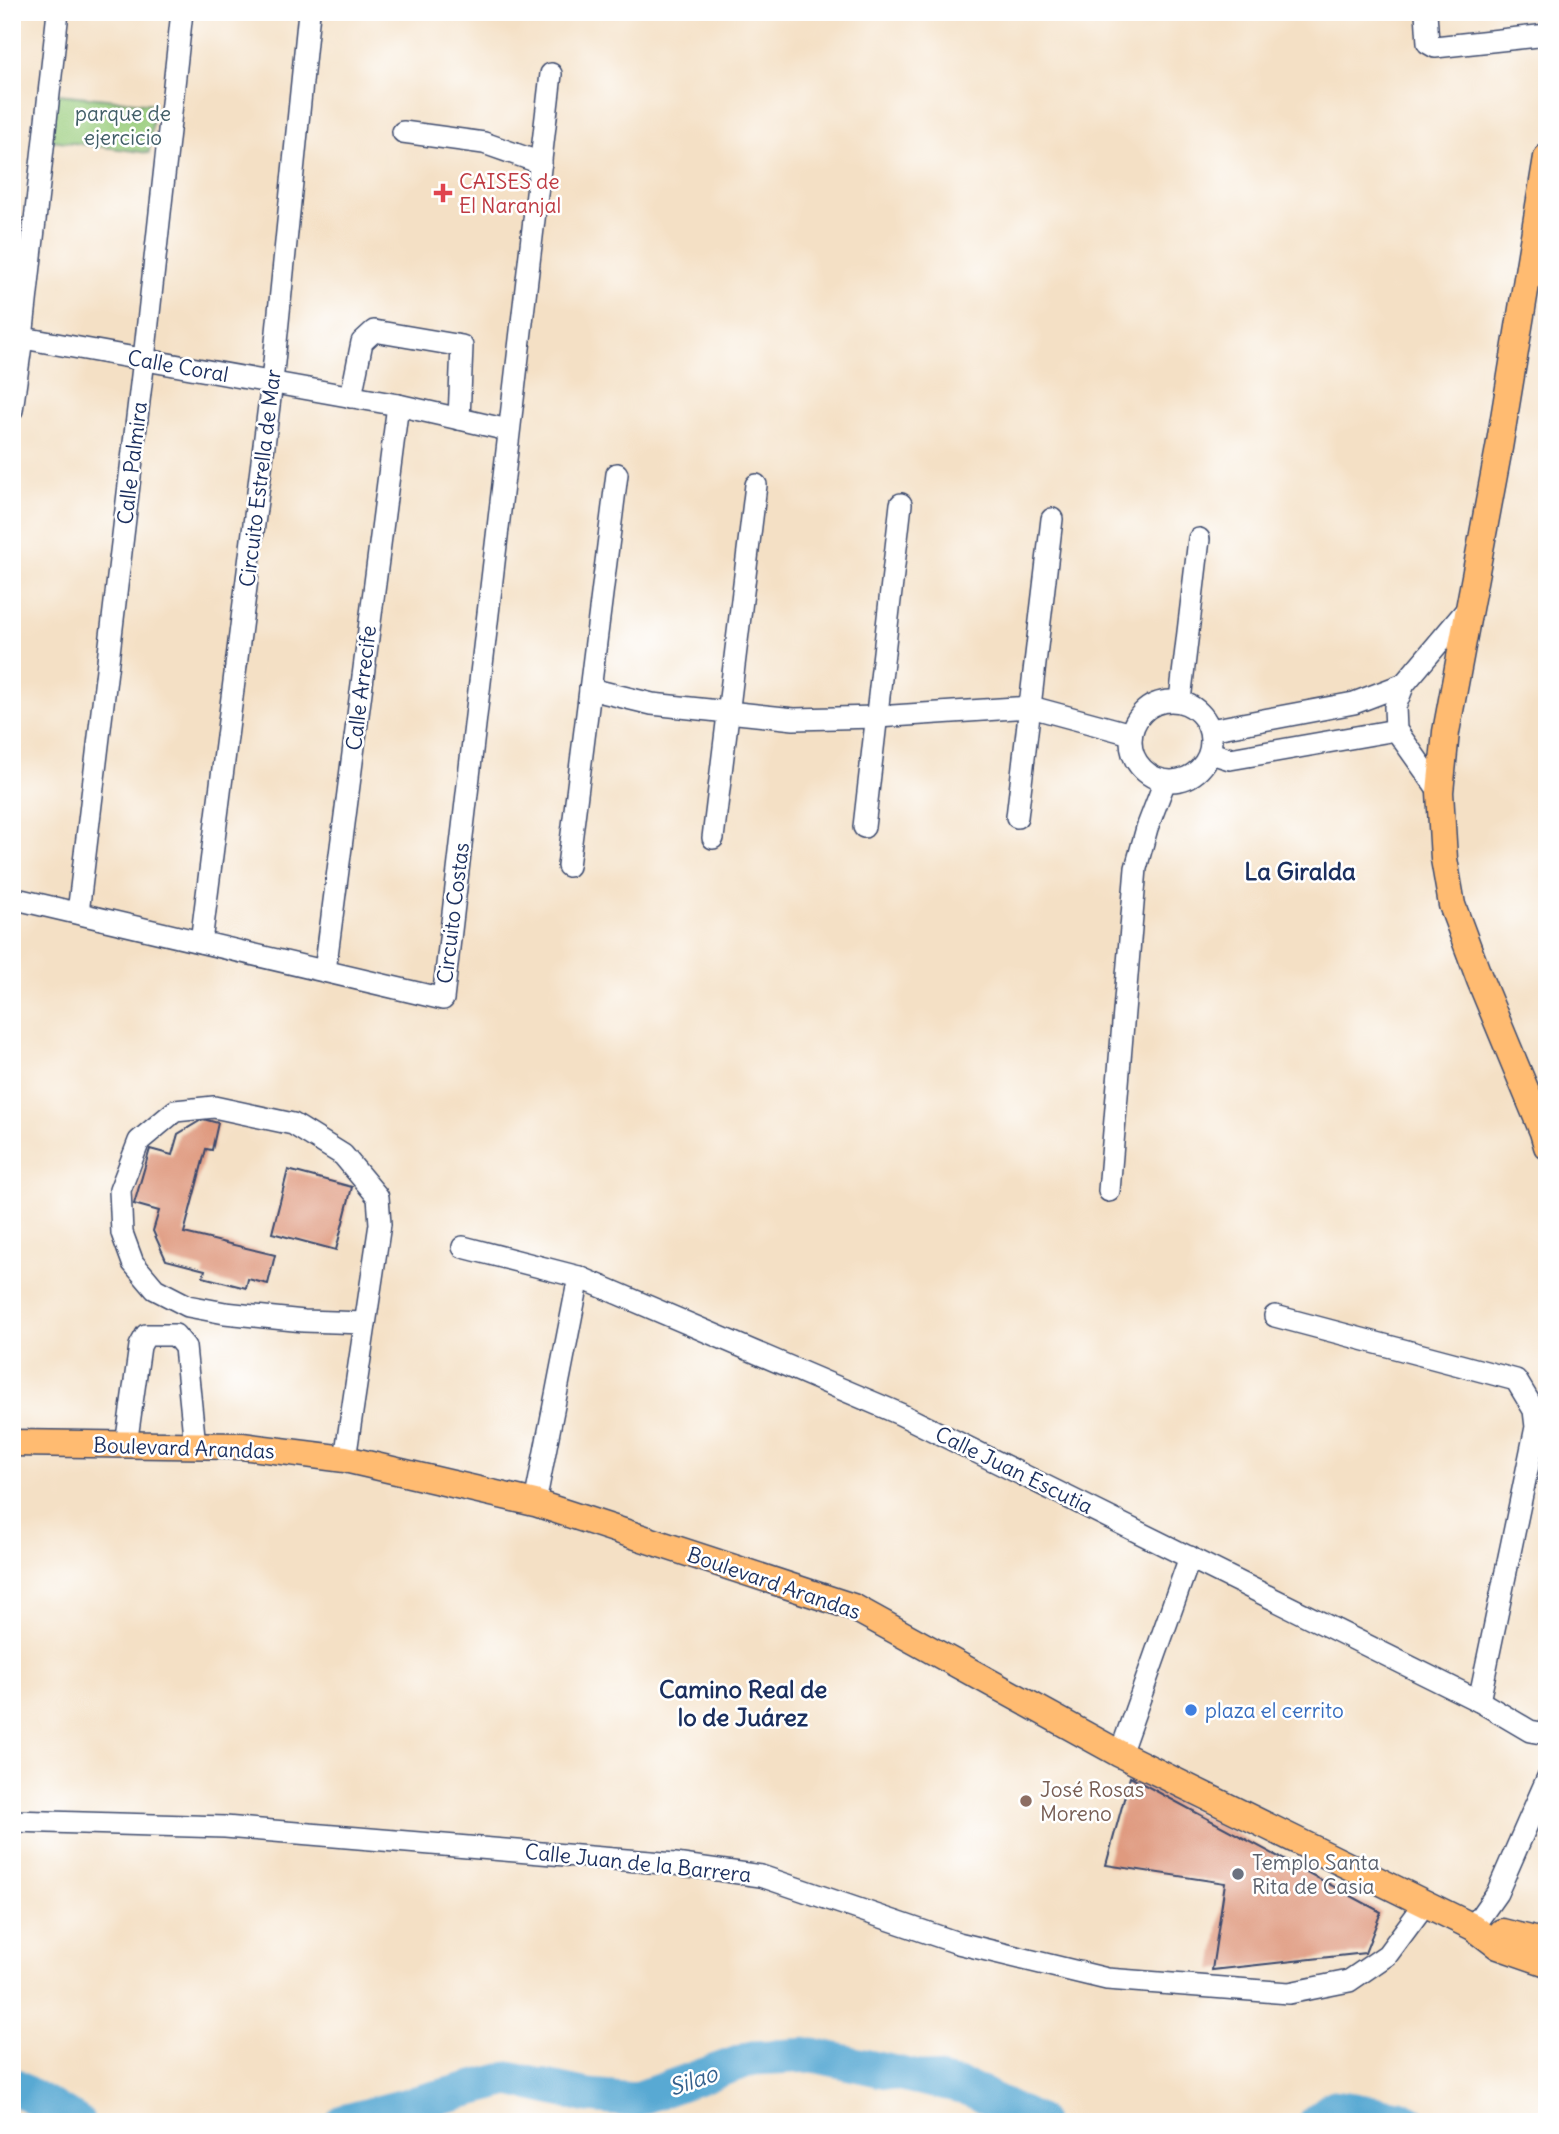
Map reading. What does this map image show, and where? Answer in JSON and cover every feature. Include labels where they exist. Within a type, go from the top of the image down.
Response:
[{"type":"main road","points":[[1547,157],[1471,605],[1446,732],[1440,792],[1444,859],[1452,905],[1547,1146]]},
{"type":"main road","name":"Boulevard Arandas","points":[[12,1443],[243,1446],[345,1459],[535,1503],[853,1607],[1120,1754],[1473,1927],[1498,1946],[1547,1964]]},
{"type":"main road","name":"Boulevard Arandas","points":[[1473,1927],[1547,1943]]},
{"type":"street","points":[[12,410],[17,337],[58,12]]},
{"type":"street","name":"Calle Palmira","points":[[78,913],[144,359],[181,12]]},
{"type":"street","name":"Circuito Estrella de Mar","points":[[201,942],[272,383],[309,12]]},
{"type":"street","points":[[1426,12],[1428,43],[1435,47],[1547,35]]},
{"type":"street","points":[[508,430],[551,74]]},
{"type":"street","points":[[403,132],[484,143],[541,163]]},
{"type":"street","points":[[351,397],[362,342],[374,331],[462,346],[459,419]]},
{"type":"street","name":"Calle Coral","points":[[17,337],[398,405],[508,430]]},
{"type":"street","name":"Calle Arrecife","points":[[325,971],[398,405]]},
{"type":"street","name":"Circuito Costas","points":[[12,898],[443,999],[508,430]]},
{"type":"street","points":[[568,866],[617,474]]},
{"type":"street","points":[[713,838],[756,485]]},
{"type":"street","points":[[864,827],[901,504]]},
{"type":"street","points":[[1017,817],[1052,519]]},
{"type":"street","points":[[1180,700],[1199,539]]},
{"type":"street","points":[[1440,792],[1396,730],[1395,707],[1404,684],[1471,605]]},
{"type":"street","points":[[1210,730],[1354,703],[1404,684]]},
{"type":"street","points":[[590,689],[652,704],[794,719],[877,717],[1031,707],[1130,734]]},
{"type":"street","points":[[1180,700],[1194,706],[1205,717],[1210,730],[1211,753],[1200,769],[1184,780],[1165,781],[1147,774],[1135,759],[1130,734],[1135,722],[1146,708],[1162,701],[1180,700]]},
{"type":"street","points":[[1211,753],[1230,759],[1396,730]]},
{"type":"street","points":[[1109,1191],[1136,868],[1147,828],[1165,781]]},
{"type":"street","points":[[345,1459],[380,1224],[378,1197],[343,1155],[293,1124],[214,1107],[175,1111],[139,1141],[120,1190],[122,1233],[133,1263],[155,1289],[188,1306],[225,1313],[304,1321],[365,1322]]},
{"type":"street","name":"Calle Juan Escutia","points":[[463,1247],[579,1277],[900,1414],[1479,1701],[1530,1731],[1547,1734]]},
{"type":"street","points":[[535,1503],[579,1277]]},
{"type":"street","points":[[1275,1316],[1516,1380],[1534,1410],[1536,1427],[1479,1701]]},
{"type":"street","points":[[126,1445],[140,1346],[146,1335],[175,1335],[186,1347],[195,1446]]},
{"type":"street","points":[[1120,1754],[1189,1557]]},
{"type":"street","points":[[1473,1927],[1497,1893],[1547,1779]]},
{"type":"street","name":"Calle Juan de la Barrera","points":[[12,1821],[225,1827],[676,1864],[761,1876],[958,1943],[1107,1979],[1289,1993],[1349,1982],[1387,1955],[1424,1905]]},
{"type":"green space","name":"parque de ejercicio","points":[[57,94],[154,104],[149,153],[51,140]]},
{"type":"building","points":[[203,1119],[218,1123],[212,1150],[206,1149],[184,1233],[275,1255],[268,1284],[248,1279],[246,1288],[203,1277],[205,1270],[166,1260],[153,1231],[159,1211],[134,1204],[150,1149],[172,1155],[178,1134]]},
{"type":"building","points":[[288,1170],[352,1187],[336,1250],[272,1233]]},
{"type":"building","name":"Templo Santa Rita de Casia","points":[[1130,1777],[1381,1912],[1365,1953],[1212,1970],[1225,1883],[1106,1865]]},
{"type":"waterway","name":"Silao","points":[[343,2122],[509,2079],[588,2096],[634,2100],[753,2058],[813,2055],[970,2089],[1038,2122]]},
{"type":"waterway","name":"Silao","points":[[12,2085],[77,2122]]},
{"type":"waterway","name":"Silao","points":[[1315,2122],[1334,2107],[1399,2117],[1410,2122]]},
{"type":"place","name":"CAISES de El Naranjal","points":[[443,193]]},
{"type":"place","name":"plaza el cerrito","points":[[1191,1710]]},
{"type":"place","name":"José Rosas Moreno","points":[[1026,1801]]},
{"type":"place","name":"Templo Santa Rita de Casia","points":[[1238,1874]]},
{"type":"district","name":"La Giralda","points":[[1300,871]]},
{"type":"district","name":"Camino Real de lo de Juárez","points":[[743,1703]]}]
